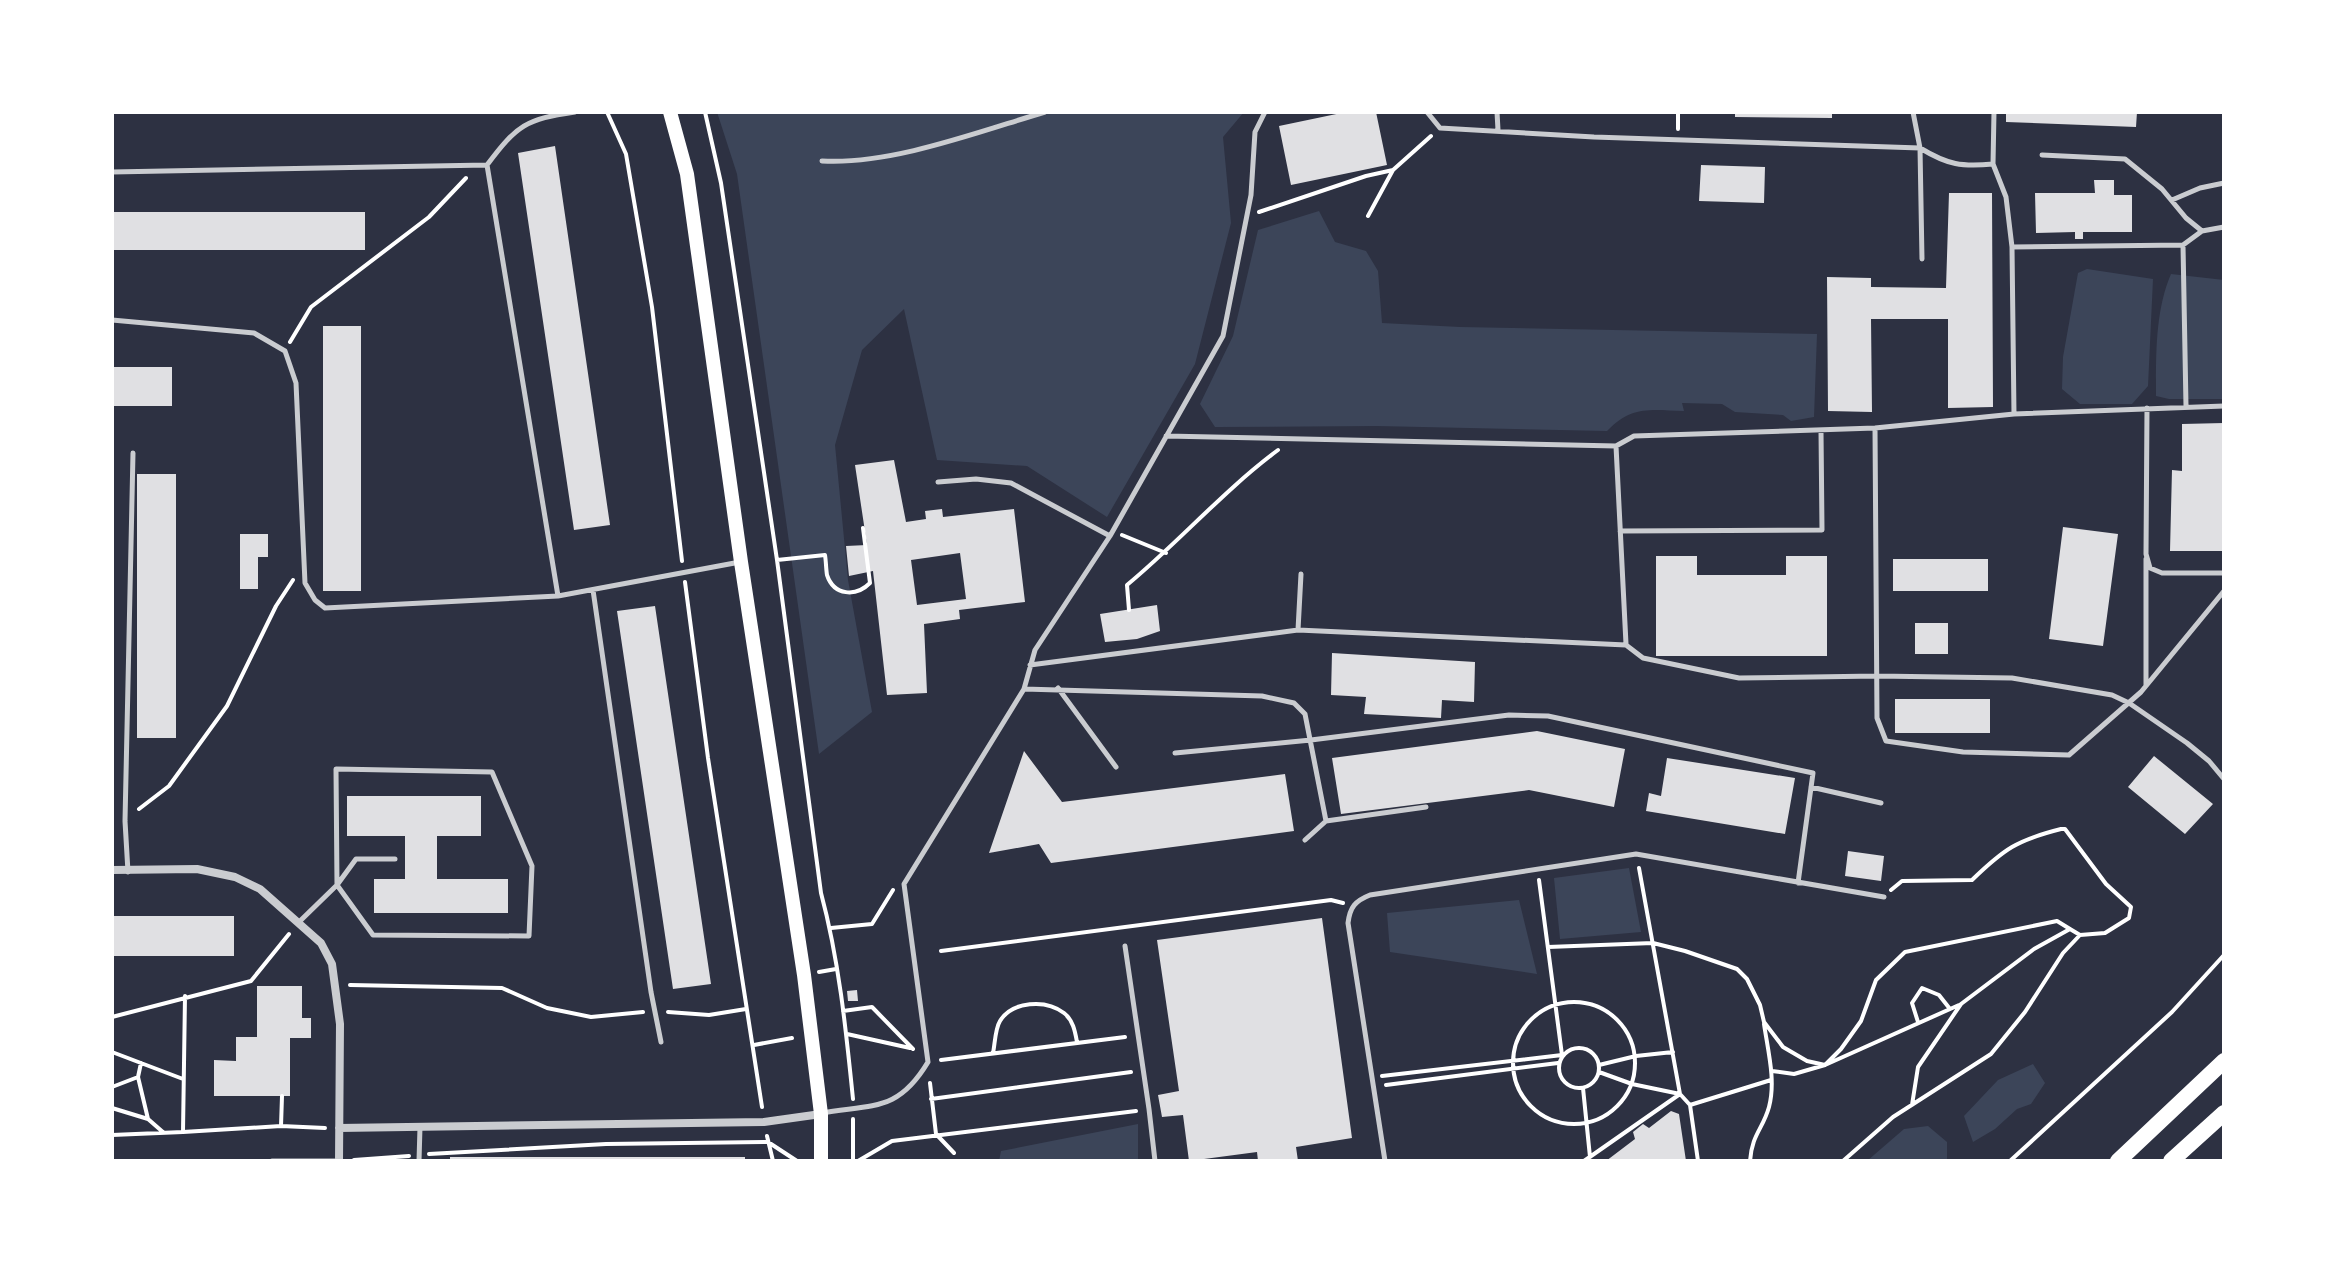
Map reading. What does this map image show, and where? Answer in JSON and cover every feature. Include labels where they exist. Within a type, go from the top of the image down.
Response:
[{"type":"highway","points":[[2118,1161],[2224,1061]]},
{"type":"highway","points":[[2171,1161],[2224,1113]]},
{"type":"highway","points":[[2204,1132],[2224,1125]]},
{"type":"main road","points":[[670,112],[687,174],[741,562],[802,960],[821,1114],[821,1161]]},
{"type":"street","points":[[112,870],[197,869],[235,877],[260,889],[321,943],[332,964],[340,1024],[339,1161]]},
{"type":"street","points":[[339,1128],[764,1122],[821,1114]]},
{"type":"lane","points":[[558,596],[487,165],[510,135],[540,117],[575,112]]},
{"type":"lane","points":[[822,161],[844,162],[920,149],[1045,112]]},
{"type":"lane","points":[[821,1114],[892,1102],[914,1086],[928,1062],[904,884],[1024,689],[1035,650],[1111,533],[1223,336],[1251,195],[1255,132],[1265,112]]},
{"type":"lane","points":[[1427,112],[1440,128],[1594,137],[1920,148],[1941,161],[1966,166],[1993,164]]},
{"type":"lane","points":[[1497,112],[1498,130]]},
{"type":"lane","points":[[1913,112],[1920,148],[1922,259]]},
{"type":"lane","points":[[1994,112],[1993,164],[2006,197],[2012,247],[2014,414]]},
{"type":"lane","points":[[2042,155],[2125,159],[2162,189],[2186,218],[2202,231]]},
{"type":"lane","points":[[112,172],[487,165]]},
{"type":"lane","points":[[2172,200],[2200,188],[2224,183]]},
{"type":"lane","points":[[2012,247],[2183,245],[2202,231],[2224,227]]},
{"type":"lane","points":[[2183,245],[2186,406]]},
{"type":"lane","points":[[112,320],[254,333],[285,351],[296,383],[305,583],[315,600],[325,608],[558,596],[741,562]]},
{"type":"lane","points":[[1166,436],[1616,446],[1634,436],[1821,431],[2014,414],[2224,406]]},
{"type":"lane","points":[[2146,687],[2147,408]]},
{"type":"lane","points":[[1875,428],[1877,718],[1886,741],[1963,752],[2069,755],[2146,687],[2224,591]]},
{"type":"lane","points":[[1620,531],[1822,530],[1821,431]]},
{"type":"lane","points":[[1616,446],[1626,645]]},
{"type":"lane","points":[[128,872],[125,821],[133,453]]},
{"type":"lane","points":[[938,482],[976,479],[1011,483],[1111,533]]},
{"type":"lane","points":[[2146,554],[2150,568],[2162,573],[2224,573]]},
{"type":"lane","points":[[1298,630],[1301,574]]},
{"type":"lane","points":[[593,590],[661,1042]]},
{"type":"lane","points":[[1030,665],[1298,630],[1626,645],[1643,658],[1739,678],[2012,678],[2112,695],[2129,703],[2187,743],[2209,761],[2224,779]]},
{"type":"lane","points":[[1058,688],[1116,767]]},
{"type":"lane","points":[[1024,689],[1272,698],[1294,703],[1305,714],[1326,821]]},
{"type":"lane","points":[[1175,753],[1311,740],[1509,715],[1548,716],[1813,773],[1798,883]]},
{"type":"lane","points":[[336,769],[492,772],[532,866],[529,936],[373,935],[337,885],[336,769]]},
{"type":"lane","points":[[1811,787],[1881,803]]},
{"type":"lane","points":[[1305,840],[1326,821],[1426,807]]},
{"type":"lane","points":[[1385,1161],[1348,923],[1358,900],[1370,895],[1636,854],[1884,897]]},
{"type":"lane","points":[[298,923],[337,885],[356,859],[395,859]]},
{"type":"lane","points":[[1125,946],[1155,1161]]},
{"type":"lane","points":[[419,1158],[420,1127]]},
{"type":"lane","points":[[272,1161],[339,1161]]},
{"type":"path","points":[[607,112],[626,154],[652,307],[710,774],[764,1122],[773,1161]]},
{"type":"path","points":[[705,112],[721,183],[777,560],[821,893],[831,928],[847,1034],[855,1161],[892,1141],[1137,1110],[1135,1098]]},
{"type":"path","points":[[1678,112],[1678,129]]},
{"type":"path","points":[[1368,216],[1393,170],[1440,128]]},
{"type":"path","points":[[285,351],[311,307],[429,217],[479,165]]},
{"type":"path","points":[[1246,217],[1285,202],[1393,170]]},
{"type":"path","points":[[1129,610],[1127,585],[1166,553],[1213,503],[1293,440]]},
{"type":"path","points":[[777,560],[825,555],[827,575],[832,584],[844,592],[864,589],[870,583],[869,555],[863,528]]},
{"type":"path","points":[[1111,533],[1166,553]]},
{"type":"path","points":[[125,821],[169,786],[227,706],[276,606],[305,561]]},
{"type":"path","points":[[1825,1065],[1861,1021],[1876,980],[1905,952],[2057,921],[2080,935],[2105,933],[2129,918],[2131,907],[2106,884],[2065,829],[2027,838],[2001,852],[1972,880],[1902,881],[1884,897]]},
{"type":"path","points":[[1636,854],[1680,1094],[1690,1105],[1698,1161]]},
{"type":"path","points":[[1537,869],[1562,1055]]},
{"type":"path","points":[[941,951],[1331,900],[1353,907]]},
{"type":"path","points":[[112,1017],[251,981],[298,923]]},
{"type":"path","points":[[831,928],[872,924]]},
{"type":"path","points":[[1772,1071],[1794,1074],[1825,1065],[1951,1009],[2034,949],[2070,929]]},
{"type":"path","points":[[1843,1161],[1893,1117],[1991,1054],[2025,1012],[2063,953],[2080,935]]},
{"type":"path","points":[[1548,947],[1653,943],[1737,969],[1747,979],[1760,1005],[1772,1071],[1769,1108],[1751,1143],[1750,1161]]},
{"type":"path","points":[[2010,1161],[2172,1012],[2224,955]]},
{"type":"path","points":[[335,985],[502,988],[547,1008],[591,1017],[655,1011],[709,1015],[746,1009]]},
{"type":"path","points":[[1918,1022],[1912,1003],[1922,988],[1939,995],[1951,1009]]},
{"type":"path","points":[[183,1132],[185,996]]},
{"type":"path","points":[[1580,1001],[1603,1009],[1622,1024],[1636,1056],[1632,1084],[1624,1100],[1605,1117],[1580,1125],[1554,1122],[1533,1109],[1518,1090],[1512,1069],[1514,1047],[1523,1028],[1538,1013],[1556,1004],[1580,1001]]},
{"type":"path","points":[[993,1053],[999,1022],[1015,1007],[1041,1003],[1064,1012],[1074,1025],[1077,1042]]},
{"type":"path","points":[[1912,1105],[1918,1067],[1961,1004]]},
{"type":"path","points":[[843,1011],[872,1007],[928,1062],[1125,1036],[1127,1048]]},
{"type":"path","points":[[1764,1022],[1783,1047],[1807,1061],[1825,1065]]},
{"type":"path","points":[[847,1034],[913,1049]]},
{"type":"path","points":[[754,1045],[792,1038]]},
{"type":"path","points":[[1585,1048],[1597,1058],[1599,1072],[1591,1085],[1575,1089],[1562,1080],[1558,1063],[1562,1055],[1569,1049],[1585,1048]]},
{"type":"path","points":[[112,1052],[183,1079]]},
{"type":"path","points":[[1599,1065],[1636,1056],[1673,1052]]},
{"type":"path","points":[[1372,1077],[1562,1055]]},
{"type":"path","points":[[941,1060],[941,1067]]},
{"type":"path","points":[[1129,1060],[1133,1085]]},
{"type":"path","points":[[141,1063],[138,1077],[148,1119]]},
{"type":"path","points":[[1374,1086],[1558,1063]]},
{"type":"path","points":[[931,1099],[1131,1072]]},
{"type":"path","points":[[1599,1072],[1632,1084],[1680,1094]]},
{"type":"path","points":[[935,1075],[929,1083],[936,1134],[954,1153]]},
{"type":"path","points":[[112,1087],[138,1077]]},
{"type":"path","points":[[1690,1105],[1771,1080]]},
{"type":"path","points":[[1583,1088],[1590,1157]]},
{"type":"path","points":[[1584,1161],[1680,1094]]},
{"type":"path","points":[[281,1126],[282,1096]]},
{"type":"path","points":[[112,1108],[148,1119],[164,1133]]},
{"type":"path","points":[[112,1135],[281,1126],[339,1128]]},
{"type":"path","points":[[339,1161],[606,1144],[768,1142],[797,1161]]},
{"type":"shaded area","points":[[717,112],[1244,112],[1223,137],[1231,223],[1195,364],[1107,517],[1027,466],[937,460],[904,309],[862,350],[835,445],[848,580],[872,712],[819,754],[737,174]]},
{"type":"shaded area","points":[[1319,211],[1335,242],[1366,251],[1378,271],[1382,323],[1817,334],[1814,417],[1791,421],[1783,415],[1735,412],[1722,404],[1682,403],[1684,411],[1634,413],[1607,431],[1377,426],[1215,427],[1200,404],[1233,336],[1258,230]]},
{"type":"shaded area","points":[[2087,269],[2153,279],[2148,386],[2132,404],[2080,404],[2062,389],[2063,357],[2078,273]]},
{"type":"shaded area","points":[[2171,274],[2224,280],[2224,399],[2169,399],[2156,396],[2159,318]]},
{"type":"shaded area","points":[[1629,868],[1641,932],[1560,939],[1554,878]]},
{"type":"shaded area","points":[[1519,900],[1537,974],[1390,952],[1387,913]]},
{"type":"shaded area","points":[[2033,1064],[2045,1083],[2031,1104],[2017,1109],[1995,1129],[1973,1142],[1964,1116],[1998,1080]]},
{"type":"shaded area","points":[[1138,1124],[1138,1161],[999,1161],[1001,1151]]},
{"type":"shaded area","points":[[1928,1126],[1947,1142],[1947,1161],[1867,1161],[1904,1129]]},
{"type":"building","points":[[1346,112],[1376,112],[1387,165],[1291,185],[1279,126]]},
{"type":"building","points":[[1735,112],[1832,112],[1832,118],[1735,117]]},
{"type":"building","points":[[2006,112],[2137,112],[2136,127],[2006,122]]},
{"type":"building","points":[[555,146],[610,525],[574,530],[518,153]]},
{"type":"building","points":[[1701,165],[1765,167],[1764,203],[1699,201]]},
{"type":"building","points":[[2094,180],[2114,180],[2114,195],[2132,195],[2132,232],[2083,232],[2083,239],[2075,239],[2075,232],[2036,233],[2035,193],[2095,193]]},
{"type":"building","points":[[1949,193],[1992,193],[1993,407],[1948,408],[1948,319],[1871,319],[1872,412],[1828,411],[1827,277],[1871,278],[1871,287],[1946,288]]},
{"type":"building","points":[[112,212],[365,212],[365,250],[112,250]]},
{"type":"building","points":[[323,326],[361,326],[361,591],[323,591]]},
{"type":"building","points":[[112,367],[172,367],[172,406],[112,406]]},
{"type":"building","points":[[2224,423],[2223,551],[2170,551],[2172,470],[2182,471],[2182,424]]},
{"type":"building","points":[[894,460],[906,522],[926,519],[925,511],[942,509],[943,517],[1014,509],[1025,602],[959,610],[960,619],[924,624],[927,693],[887,695],[873,571],[849,576],[846,546],[867,545],[855,465]],"holes":[[[960,553],[966,599],[917,605],[911,560]]]},
{"type":"building","points":[[137,474],[176,474],[176,738],[137,738]]},
{"type":"building","points":[[2063,527],[2118,534],[2103,646],[2049,639]]},
{"type":"building","points":[[240,534],[268,534],[268,557],[258,557],[258,589],[240,589]]},
{"type":"building","points":[[1656,556],[1697,556],[1697,575],[1786,575],[1786,556],[1827,556],[1827,656],[1656,656]]},
{"type":"building","points":[[1893,559],[1988,559],[1988,591],[1893,591]]},
{"type":"building","points":[[1157,605],[1160,631],[1137,639],[1105,642],[1100,614]]},
{"type":"building","points":[[655,606],[711,984],[673,989],[617,611]]},
{"type":"building","points":[[1915,623],[1948,623],[1948,654],[1915,654]]},
{"type":"building","points":[[1332,653],[1475,662],[1474,702],[1442,700],[1441,718],[1364,714],[1366,697],[1331,695]]},
{"type":"building","points":[[1895,699],[1990,699],[1990,733],[1895,733]]},
{"type":"building","points":[[1537,731],[1625,749],[1614,807],[1529,790],[1341,814],[1332,758]]},
{"type":"building","points":[[1024,751],[1062,802],[1285,774],[1294,831],[1051,863],[1039,844],[989,853]]},
{"type":"building","points":[[2154,756],[2213,804],[2185,834],[2128,787]]},
{"type":"building","points":[[1667,758],[1795,778],[1785,834],[1646,811],[1649,793],[1661,796]]},
{"type":"building","points":[[347,796],[481,796],[481,836],[437,836],[437,879],[508,879],[508,913],[374,913],[374,879],[405,879],[405,836],[347,836]]},
{"type":"building","points":[[1848,851],[1884,856],[1881,881],[1845,876]]},
{"type":"building","points":[[112,916],[234,916],[234,956],[112,956]]},
{"type":"building","points":[[1322,918],[1352,1138],[1296,1147],[1298,1161],[1258,1161],[1257,1152],[1189,1161],[1183,1115],[1162,1117],[1158,1095],[1179,1091],[1157,940]]},
{"type":"building","points":[[257,986],[302,986],[302,1018],[311,1018],[311,1038],[290,1038],[290,1096],[214,1096],[214,1060],[236,1061],[236,1037],[257,1037]]},
{"type":"building","points":[[857,990],[858,1001],[848,1001],[847,991]]},
{"type":"building","points":[[1671,1111],[1679,1114],[1686,1161],[1606,1161],[1635,1139],[1633,1132],[1643,1124],[1649,1128]]},
{"type":"building","points":[[450,1157],[745,1157],[745,1161],[450,1161]]}]
